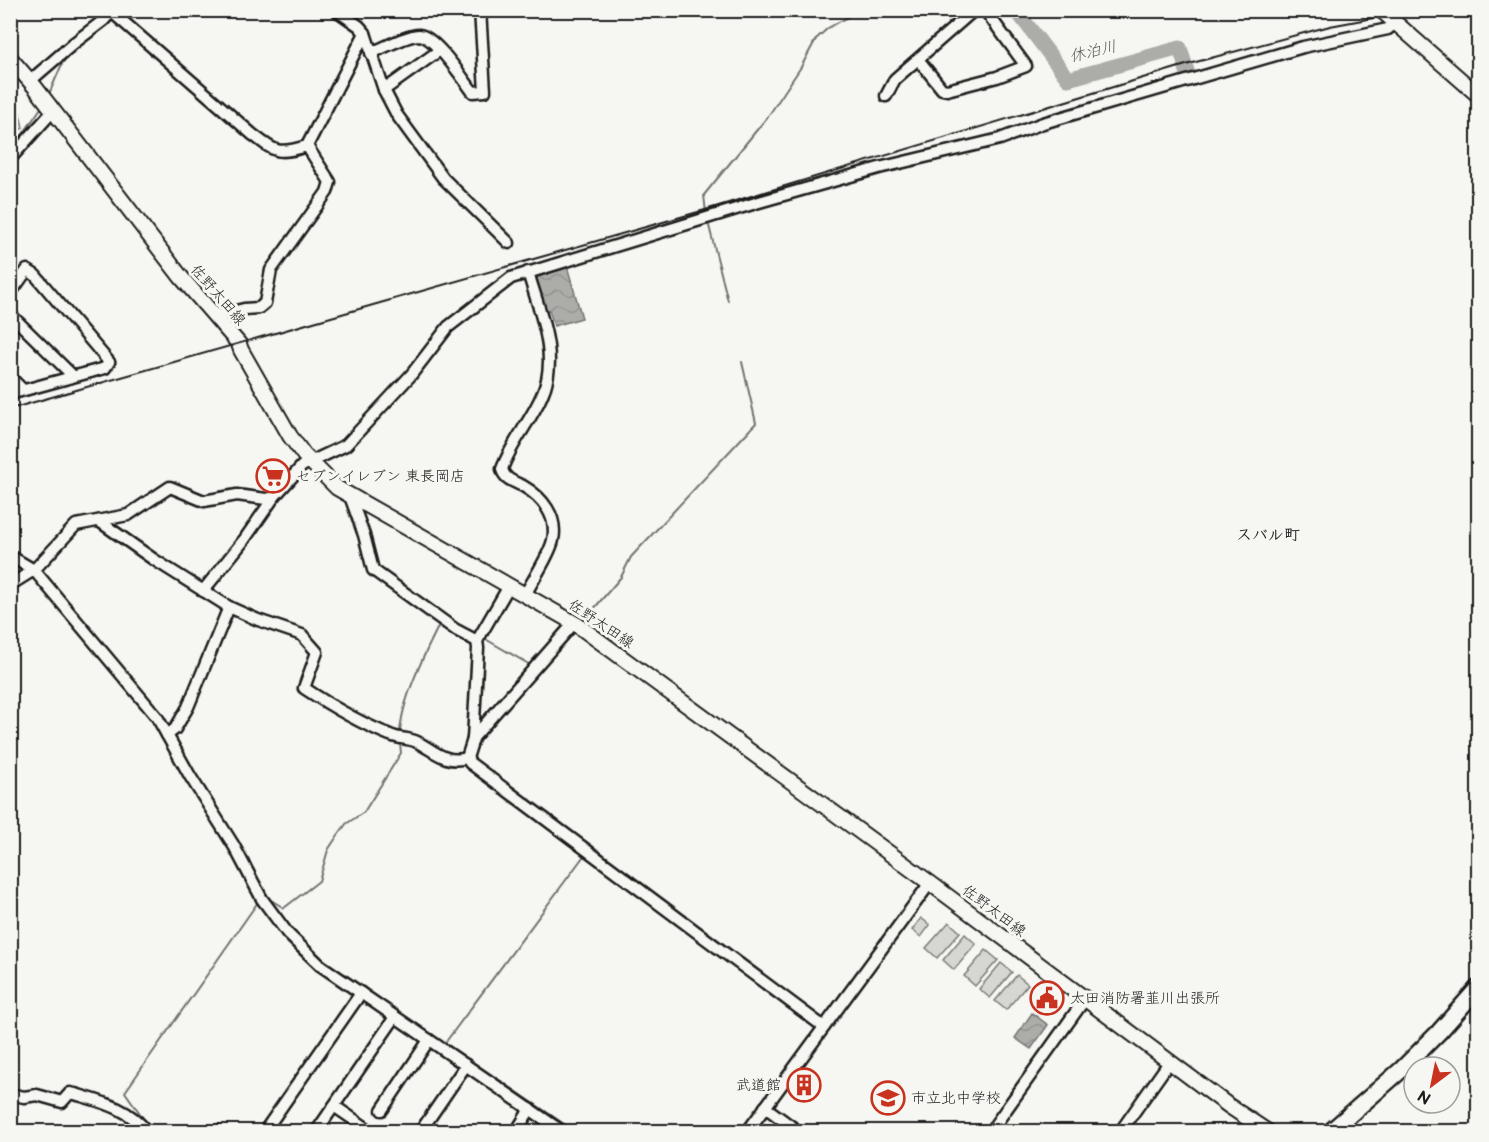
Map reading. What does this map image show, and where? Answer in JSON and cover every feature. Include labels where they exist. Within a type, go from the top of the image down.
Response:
[{"type":"highway","points":[[1330,1131],[1401,1070],[1479,988]]},
{"type":"main road","points":[[1381,10],[1394,24],[1479,95]]},
{"type":"main road","name":"佐野太田線","points":[[10,58],[181,278],[239,344],[290,436],[309,461],[337,488],[574,623],[930,883],[1229,1106],[1268,1131]]},
{"type":"street","points":[[371,53],[420,35],[429,39],[440,50],[473,92],[485,91],[480,10]]},
{"type":"street","points":[[886,96],[895,80],[974,10]]},
{"type":"street","points":[[918,59],[942,89],[947,90],[1026,66],[985,10]]},
{"type":"street","points":[[30,81],[112,11],[272,150],[286,152],[307,146],[365,33]]},
{"type":"street","points":[[337,11],[365,33],[384,90],[397,115],[443,178],[509,243]]},
{"type":"street","points":[[203,591],[244,540],[274,497],[302,465],[345,445],[411,375],[448,327],[511,278],[740,207],[879,168],[1000,139],[1043,123],[1200,76],[1303,47],[1388,29],[1394,24]]},
{"type":"street","points":[[384,90],[440,50]]},
{"type":"street","points":[[12,155],[53,111]]},
{"type":"street","points":[[215,316],[259,308],[265,303],[270,270],[327,192],[330,182],[307,146]]},
{"type":"street","points":[[10,294],[27,270],[35,274],[108,358],[108,365],[105,368],[10,394]]},
{"type":"street","points":[[525,595],[553,541],[554,529],[548,510],[540,498],[506,477],[502,469],[543,395],[549,372],[547,340],[528,272]]},
{"type":"street","points":[[10,314],[73,376]]},
{"type":"street","points":[[10,376],[23,390]]},
{"type":"street","points":[[10,585],[34,570],[76,525],[128,515],[171,487],[204,501],[237,495],[266,499],[274,497]]},
{"type":"street","points":[[350,496],[373,570],[456,630],[479,638]]},
{"type":"street","points":[[99,521],[229,607],[258,620],[302,634],[317,652],[304,688],[392,737],[417,742],[435,755],[457,761],[468,758]]},
{"type":"street","points":[[10,556],[34,570],[149,708],[234,846],[262,899],[288,934],[320,965],[563,1131]]},
{"type":"street","points":[[508,586],[479,638],[472,739],[468,758],[470,763],[824,1027]]},
{"type":"street","points":[[167,735],[175,729],[188,707],[229,607]]},
{"type":"street","points":[[472,739],[574,623]]},
{"type":"street","points":[[747,1131],[930,883]]},
{"type":"street","points":[[280,1131],[267,1128],[361,993]]},
{"type":"street","points":[[990,1131],[1085,999]]},
{"type":"street","points":[[316,1131],[395,1017]]},
{"type":"street","points":[[382,1110],[429,1040]]},
{"type":"street","points":[[1120,1131],[1170,1061]]},
{"type":"street","points":[[420,1131],[466,1065]]},
{"type":"street","points":[[10,1094],[24,1098],[37,1095],[62,1102],[70,1093],[75,1094],[119,1108],[147,1131]]},
{"type":"street","points":[[334,1106],[372,1131]]},
{"type":"street","points":[[765,1107],[799,1131]]},
{"type":"street","points":[[516,1131],[530,1109]]},
{"type":"green space","points":[[14,87],[23,128],[11,136],[11,89]]},
{"type":"green space","points":[[921,918],[930,925],[921,937],[912,930]]},
{"type":"green space","points":[[949,922],[960,932],[937,958],[926,948]]},
{"type":"green space","points":[[965,934],[976,944],[954,970],[943,960]]},
{"type":"green space","points":[[986,950],[998,960],[975,986],[964,976]]},
{"type":"green space","points":[[1001,963],[1012,972],[990,998],[979,989]]},
{"type":"green space","points":[[1017,975],[1028,984],[1006,1010],[995,1001]]},
{"type":"water","points":[[567,266],[582,318],[554,326],[549,310],[544,311],[535,279],[538,275]]},
{"type":"water","points":[[1032,1013],[1048,1025],[1031,1049],[1015,1038]]},
{"type":"waterway","points":[[706,213],[704,195],[769,115],[801,67],[816,39],[828,28],[860,10]]},
{"type":"waterway","name":"休泊川","points":[[1016,10],[1068,79],[1180,48],[1188,74]]},
{"type":"waterway","points":[[97,32],[113,19]]},
{"type":"waterway","points":[[49,94],[62,64],[71,52]]},
{"type":"waterway","points":[[10,144],[23,134],[43,105]]},
{"type":"waterway","points":[[708,222],[728,301]]},
{"type":"waterway","points":[[586,618],[621,577],[631,557],[756,423],[742,362]]},
{"type":"waterway","points":[[400,734],[404,707],[409,693],[439,625]]},
{"type":"waterway","points":[[466,630],[477,635]]},
{"type":"waterway","points":[[482,637],[532,666]]},
{"type":"waterway","points":[[476,743],[569,637]]},
{"type":"waterway","points":[[268,900],[284,908],[319,881],[328,850],[346,824],[364,812],[401,753],[400,743]]},
{"type":"waterway","points":[[576,1132],[445,1043],[586,853]]},
{"type":"waterway","points":[[153,1132],[125,1092],[258,902]]},
{"type":"railway","points":[[10,409],[705,210],[1196,62],[1330,26],[1416,10]]},
{"type":"place","name":"セブンイレブン 東長岡店","points":[[273,476]]},
{"type":"place","name":"太田消防署韮川出張所","points":[[1047,998]]},
{"type":"place","name":"武道館","points":[[804,1085]]},
{"type":"place","name":"市立北中学校","points":[[888,1098]]},
{"type":"district","name":"スバル町","points":[[1268,535]]}]
